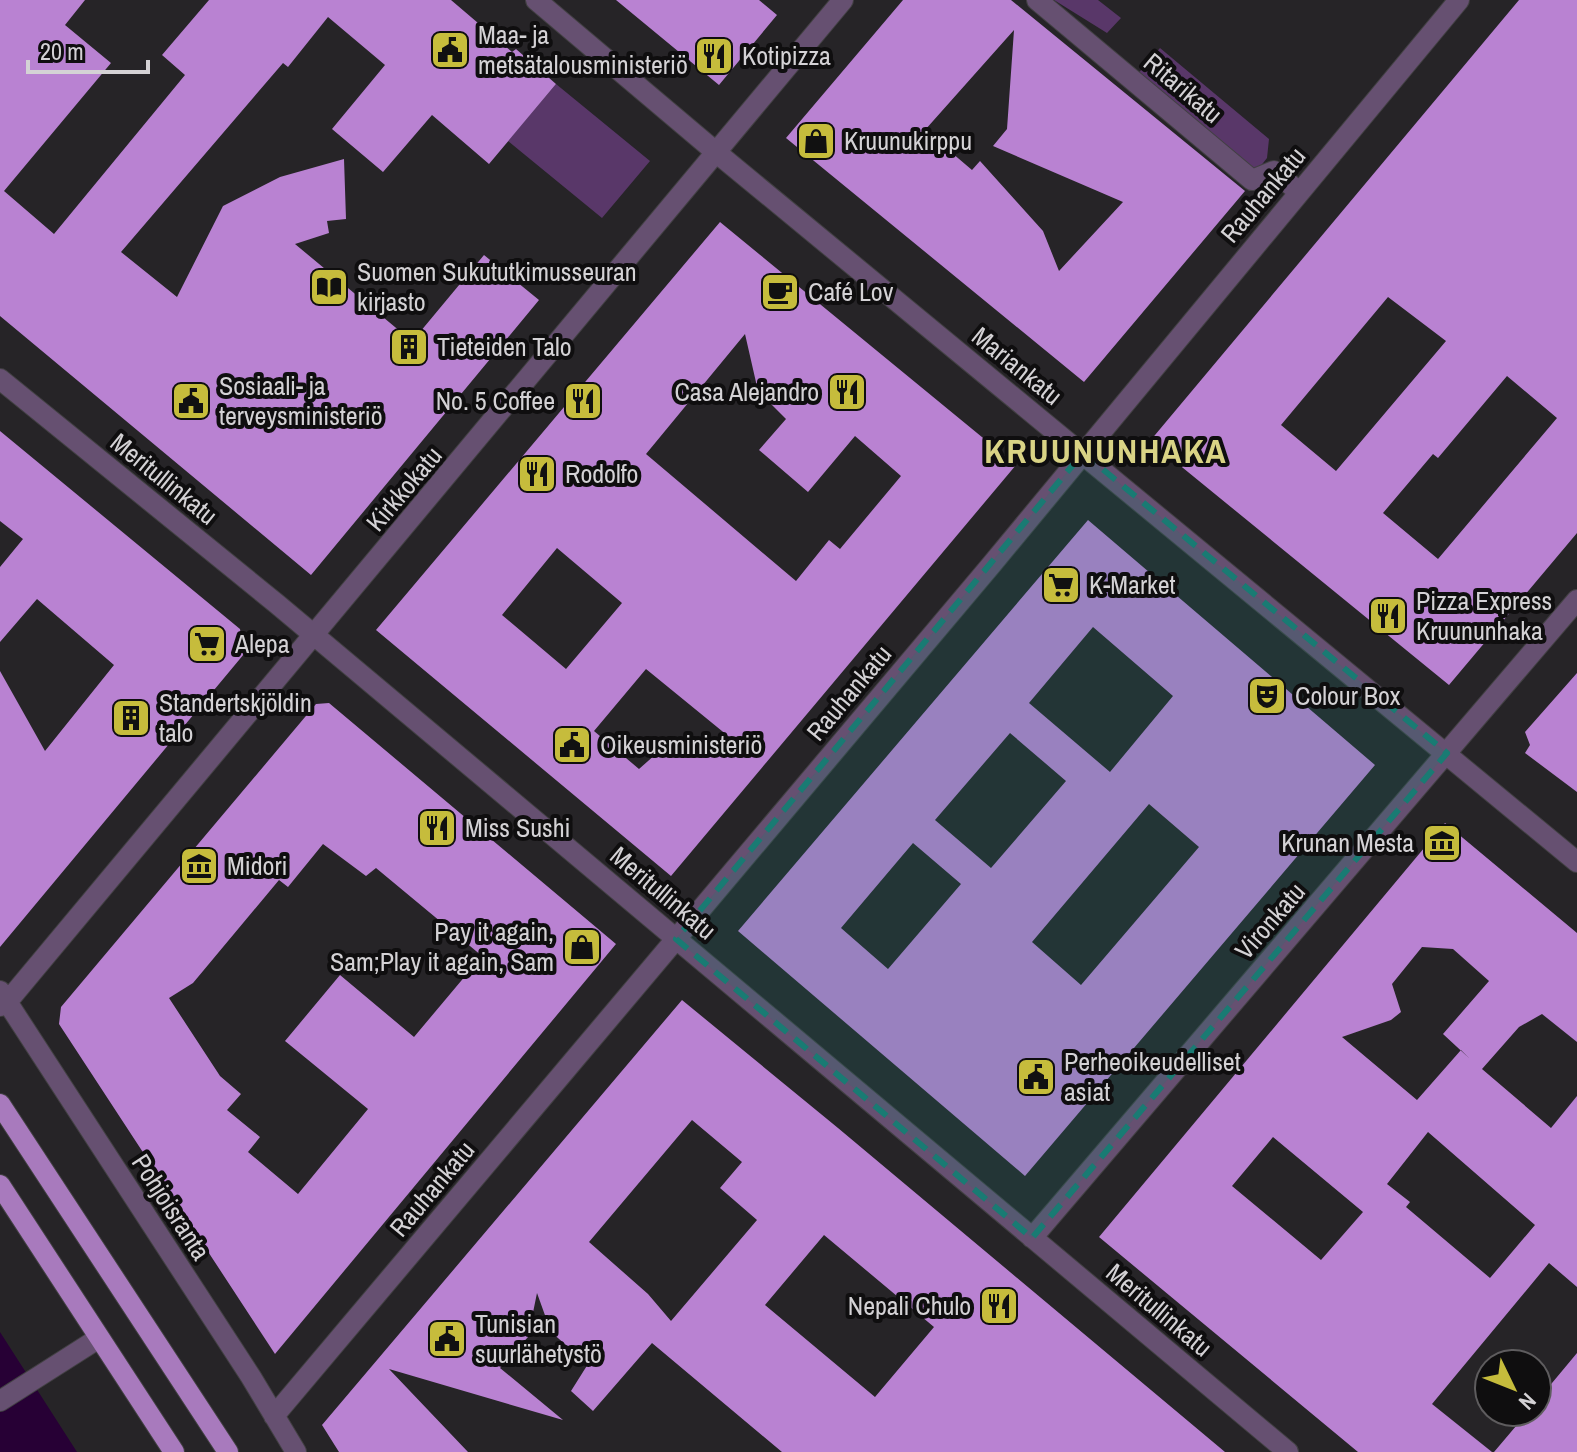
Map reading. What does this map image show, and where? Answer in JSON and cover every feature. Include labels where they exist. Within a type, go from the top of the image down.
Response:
[{"type":"main road","points":[[0,1104],[228,1452]]},
{"type":"main road","points":[[0,1185],[174,1452]]},
{"type":"street","name":"Mariankatu","points":[[536,0],[717,153],[1577,862]]},
{"type":"street","name":"Kirkkokatu","points":[[3,1000],[315,636],[843,0]]},
{"type":"street","name":"Ritarikatu","points":[[1037,0],[1252,180],[1274,171],[1299,192]]},
{"type":"street","name":"Rauhankatu","points":[[274,1416],[1459,0]]},
{"type":"street","name":"Meritullinkatu","points":[[0,379],[315,636],[1288,1452]]},
{"type":"street","name":"Vironkatu","points":[[1032,1238],[1577,600]]},
{"type":"street","name":"Pohjoisranta","points":[[3,1000],[296,1452]]},
{"type":"street","points":[[0,1401],[99,1338]]},
{"type":"highlighted area","points":[[1083,453],[1447,753],[1032,1238],[676,939]]},
{"type":"shaded area","points":[[1054,0],[1098,0],[1121,18],[1107,33]]},
{"type":"shaded area","points":[[1160,48],[1269,139],[1267,158],[1256,172],[1136,76]]},
{"type":"shaded area","points":[[556,84],[650,161],[602,218],[508,141]]},
{"type":"shaded area","points":[[0,1332],[77,1452],[0,1452]]},
{"type":"building","points":[[0,0],[85,0],[65,25],[111,63],[4,191],[54,234],[185,75],[162,55],[209,0],[451,0],[512,52],[516,49],[556,84],[489,164],[432,115],[383,172],[332,129],[385,65],[328,17],[288,67],[283,63],[121,252],[177,297],[223,206],[280,177],[344,159],[346,219],[327,221],[329,233],[295,244],[407,337],[409,333],[415,338],[484,255],[539,300],[311,575],[0,316]]},
{"type":"building","points":[[616,0],[759,0],[777,15],[719,85]]},
{"type":"building","points":[[903,0],[1011,0],[1245,191],[1084,382],[786,138]],"holes":[[[1014,30],[1007,129],[993,146],[1123,202],[1059,271],[1043,231],[980,161],[972,170],[925,130]]]},
{"type":"building","points":[[1519,0],[1577,0],[1577,533],[1449,685],[1150,441]],"holes":[[[1388,297],[1446,341],[1336,471],[1281,425]],[[1507,376],[1557,418],[1438,559],[1383,513],[1433,454],[1438,458]]]},
{"type":"building","points":[[720,222],[1016,465],[671,876],[376,630]],"holes":[[[745,334],[758,391],[786,419],[759,450],[808,492],[855,436],[901,476],[840,549],[829,540],[796,581],[646,454]],[[557,548],[622,603],[566,669],[502,615]],[[646,669],[744,749],[656,754],[639,769],[594,731]]]},
{"type":"building","name":"Standertskjöldin talo","points":[[0,431],[240,629],[244,654],[0,947],[0,671],[45,751],[114,665],[37,599],[0,642],[0,567],[23,539],[0,521]]},
{"type":"building","points":[[1088,520],[1375,765],[1025,1176],[738,931]],"holes":[[[1093,627],[1173,696],[1110,772],[1029,703]],[[1010,733],[1066,781],[991,868],[935,820]],[[1149,804],[1199,847],[1081,985],[1032,942]],[[913,843],[961,884],[888,969],[841,928]]]},
{"type":"building","points":[[1577,673],[1577,792],[1525,753],[1530,745],[1525,732]]},
{"type":"building","points":[[329,703],[616,944],[275,1354],[59,1024],[61,1007],[316,704]],"holes":[[[323,844],[366,876],[376,868],[482,956],[414,1037],[340,975],[285,1041],[368,1109],[298,1194],[248,1152],[260,1137],[227,1110],[241,1094],[220,1076],[169,998],[193,983],[279,880],[288,887]]]},
{"type":"building","points":[[1445,823],[1577,933],[1577,1042],[1542,1014],[1519,1027],[1482,1069],[1551,1128],[1577,1096],[1577,1287],[1549,1263],[1478,1348],[1473,1348],[1473,1355],[1432,1404],[1492,1452],[1358,1452],[1099,1237]],"holes":[[[1422,947],[1453,949],[1489,981],[1443,1034],[1461,1050],[1417,1100],[1342,1037],[1391,1020],[1401,1012],[1392,984]],[[1428,1132],[1535,1225],[1490,1278],[1406,1207],[1410,1202],[1387,1184]],[[1273,1137],[1363,1212],[1321,1260],[1232,1186]]]},
{"type":"building","points":[[682,1000],[1225,1452],[782,1452],[652,1343],[593,1411],[571,1391],[588,1364],[551,1332],[537,1293],[528,1337],[500,1368],[563,1420],[389,1369],[468,1452],[339,1452],[322,1425]],"holes":[[[692,1120],[742,1162],[720,1188],[757,1220],[671,1321],[648,1294],[589,1242]],[[824,1235],[934,1327],[875,1397],[765,1305]]]},
{"type":"building","points":[[1577,1353],[1577,1452],[1494,1452],[1514,1428],[1553,1428],[1553,1382]]},
{"type":"place","name":"Maa- ja metsätalousministeriö","points":[[450,50]]},
{"type":"place","name":"Kotipizza","points":[[714,56]]},
{"type":"place","name":"Kruunukirppu","points":[[816,141]]},
{"type":"place","name":"Suomen Sukututkimusseuran kirjasto","points":[[329,287]]},
{"type":"place","name":"Café Lov","points":[[780,292]]},
{"type":"place","name":"Tieteiden Talo","points":[[409,347]]},
{"type":"place","name":"Casa Alejandro","points":[[847,392]]},
{"type":"place","name":"Sosiaali- ja terveysministeriö","points":[[191,401]]},
{"type":"place","name":"No. 5 Coffee","points":[[583,401]]},
{"type":"place","name":"Rodolfo","points":[[537,474]]},
{"type":"place","name":"K-Market","points":[[1061,585]]},
{"type":"place","name":"Pizza Express Kruununhaka","points":[[1388,616]]},
{"type":"place","name":"Alepa","points":[[207,644]]},
{"type":"place","name":"Colour Box","points":[[1267,696]]},
{"type":"place","name":"Standertskjöldin talo","points":[[131,718]]},
{"type":"place","name":"Oikeusministeriö","points":[[572,745]]},
{"type":"place","name":"Miss Sushi","points":[[437,828]]},
{"type":"place","name":"Krunan Mesta","points":[[1442,843]]},
{"type":"place","name":"Midori","points":[[199,866]]},
{"type":"place","name":"Pay it again, Sam;Play it again, Sam","points":[[582,947]]},
{"type":"place","name":"Perheoikeudelliset asiat","points":[[1036,1077]]},
{"type":"place","name":"Nepali Chulo","points":[[999,1306]]},
{"type":"place","name":"Tunisian suurlähetystö","points":[[447,1339]]},
{"type":"district","name":"KRUUNUNHAKA","points":[[1106,451]]}]
